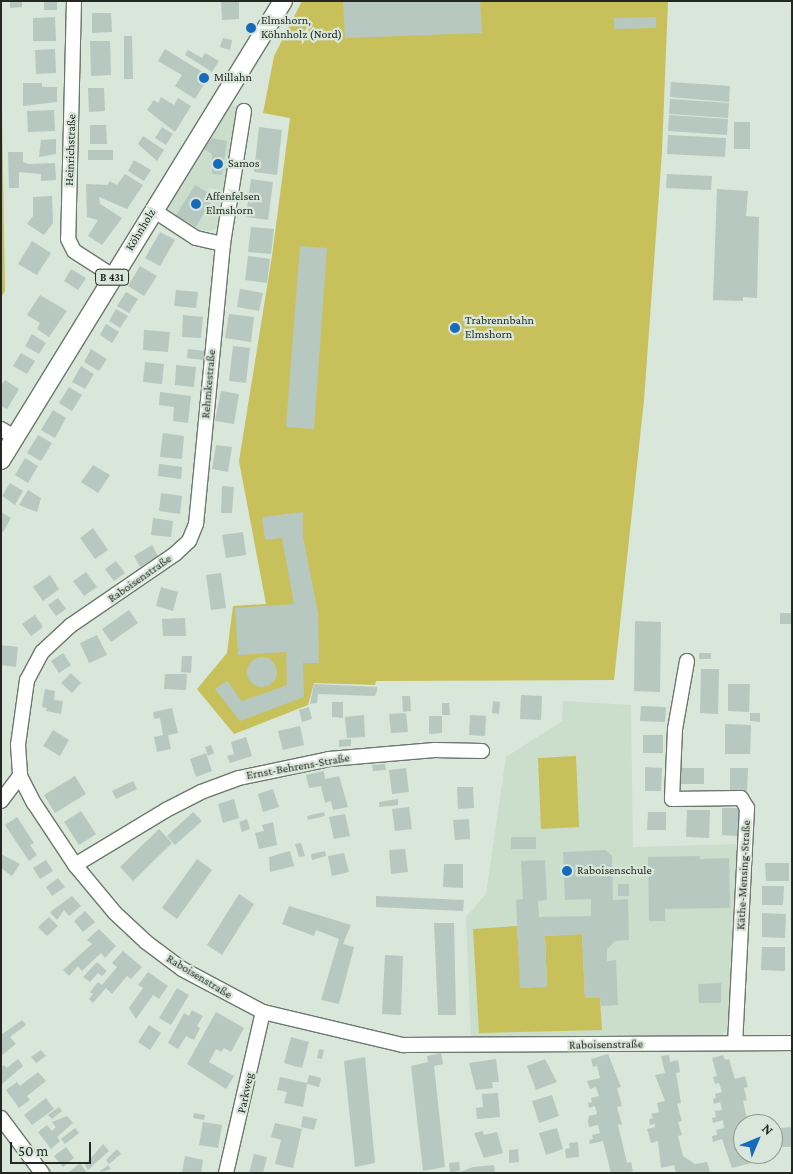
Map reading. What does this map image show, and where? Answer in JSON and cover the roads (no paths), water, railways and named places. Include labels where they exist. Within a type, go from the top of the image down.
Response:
[{"type":"main road","name":"Köhnholz","points":[[1,460],[8,433],[113,276],[279,6]]},
{"type":"street","name":"Heinrichstraße","points":[[74,1],[68,239],[74,251],[113,276]]},
{"type":"street","name":"Rehmkestraße","points":[[196,524],[223,244],[244,111]]},
{"type":"street","points":[[153,210],[196,238],[223,244]]},
{"type":"street","name":"Raboisenstraße","points":[[196,524],[189,541],[174,554],[70,626],[42,652],[27,680],[20,717],[20,776],[34,804],[76,865],[115,913],[146,942],[182,969],[263,1012],[325,1029],[403,1045],[464,1047],[736,1042],[792,1043]]},
{"type":"street","name":"Käthe-Mensing-Straße","points":[[687,661],[675,729],[672,799],[741,798],[748,808],[736,1042]]},
{"type":"street","name":"Ernst-Behrens-Straße","points":[[76,865],[166,810],[201,792],[239,778],[329,759],[435,750],[482,751]]},
{"type":"street","points":[[1,800],[20,776]]},
{"type":"street","name":"Parkweg","points":[[226,1173],[263,1012]]},
{"type":"street","points":[[1,1118],[42,1173]]},
{"type":"place","name":"Elmshorn, Köhnholz (Nord)","points":[[251,28]]},
{"type":"place","name":"Millahn","points":[[204,78]]},
{"type":"place","name":"Samos","points":[[218,164]]},
{"type":"place","name":"Affenfelsen Elmshorn","points":[[196,204]]},
{"type":"place","name":"Trabrennbahn Elmshorn","points":[[455,328]]},
{"type":"place","name":"Raboisenschule","points":[[567,871]]}]
